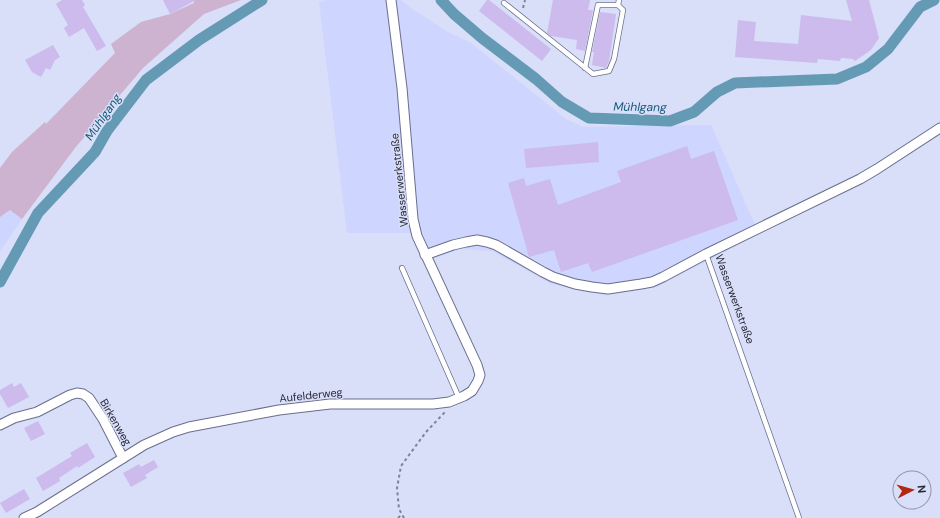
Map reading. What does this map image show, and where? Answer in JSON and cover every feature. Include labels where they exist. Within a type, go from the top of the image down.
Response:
[{"type":"street","name":"Wasserwerkstraße","points":[[391,0],[402,88],[413,219],[417,236],[426,255],[453,245],[477,240],[496,245],[553,277],[575,284],[608,289],[652,282],[706,254]]},
{"type":"street","points":[[706,254],[872,172],[940,128]]},
{"type":"street","name":"Aufelderweg","points":[[24,518],[37,512],[144,445],[173,432],[189,427],[272,412],[330,404],[433,404],[448,402],[472,391],[480,375],[478,365],[426,255]]},
{"type":"street","name":"Birkenweg","points":[[0,425],[14,418],[37,412],[70,395],[77,393],[83,394],[89,398],[123,458]]},
{"type":"lane","points":[[504,3],[585,68],[593,74],[609,71],[614,59],[623,10],[619,2],[598,5],[585,68]]},
{"type":"lane","name":"Wasserwerkstraße","points":[[706,254],[799,518]]},
{"type":"lane","points":[[402,268],[459,398]]},
{"type":"path","points":[[404,518],[399,509],[397,488],[401,466],[426,432],[459,398]]},
{"type":"path","points":[[398,518],[402,514]]},
{"type":"shaded area","points":[[194,0],[241,0],[204,14],[143,68],[75,148],[22,219],[10,210],[0,217],[0,168],[12,152],[45,122],[46,124],[115,53],[111,44],[141,22],[170,14],[194,3]]},
{"type":"shaded area","points":[[327,0],[401,0],[448,32],[471,43],[566,119],[583,127],[711,125],[759,234],[657,287],[605,295],[551,284],[492,251],[460,249],[424,262],[412,233],[347,233],[319,2]]},
{"type":"shaded area","points":[[10,210],[22,219],[0,251],[0,217]]},
{"type":"building","points":[[62,0],[82,0],[85,5],[83,7],[106,46],[97,51],[84,28],[69,37],[64,28],[68,25],[56,4]]},
{"type":"building","points":[[163,0],[196,0],[170,14]]},
{"type":"building","points":[[487,0],[489,0],[551,49],[542,61],[479,11]]},
{"type":"building","points":[[553,0],[590,0],[588,10],[593,10],[585,51],[576,49],[577,40],[551,36],[547,33]]},
{"type":"building","points":[[846,0],[869,0],[879,38],[871,50],[855,61],[853,59],[841,58],[840,61],[818,59],[817,63],[735,57],[738,20],[756,22],[754,41],[798,44],[801,15],[852,21]]},
{"type":"building","points":[[600,12],[616,14],[609,61],[606,68],[592,65],[594,52],[592,52]]},
{"type":"building","points":[[53,45],[60,57],[55,60],[50,70],[46,68],[41,77],[32,72],[25,60]]},
{"type":"building","points":[[598,142],[599,162],[526,168],[524,149]]},
{"type":"building","points":[[687,146],[691,159],[714,151],[738,220],[592,272],[588,263],[561,272],[554,250],[529,257],[508,183],[524,178],[526,186],[550,179],[558,205],[621,182],[617,171]]},
{"type":"building","points":[[12,383],[14,387],[21,383],[29,397],[8,408],[0,394],[0,390]]},
{"type":"building","points":[[38,421],[45,434],[31,441],[24,428]]},
{"type":"building","points":[[87,443],[95,457],[78,468],[77,466],[59,478],[60,481],[43,491],[36,478],[72,456],[70,453]]},
{"type":"building","points":[[154,460],[158,467],[145,475],[147,478],[131,487],[123,473],[139,464],[141,467]]},
{"type":"building","points":[[24,489],[30,499],[6,513],[0,503]]},
{"type":"waterway","name":"Mühlgang","points":[[0,282],[38,213],[95,152],[107,131],[146,80],[199,40],[262,0]]},
{"type":"waterway","name":"Mühlgang","points":[[441,0],[454,14],[482,38],[536,79],[562,102],[589,118],[670,121],[694,112],[717,92],[735,83],[837,79],[866,67],[888,49],[920,7],[934,0]]}]
